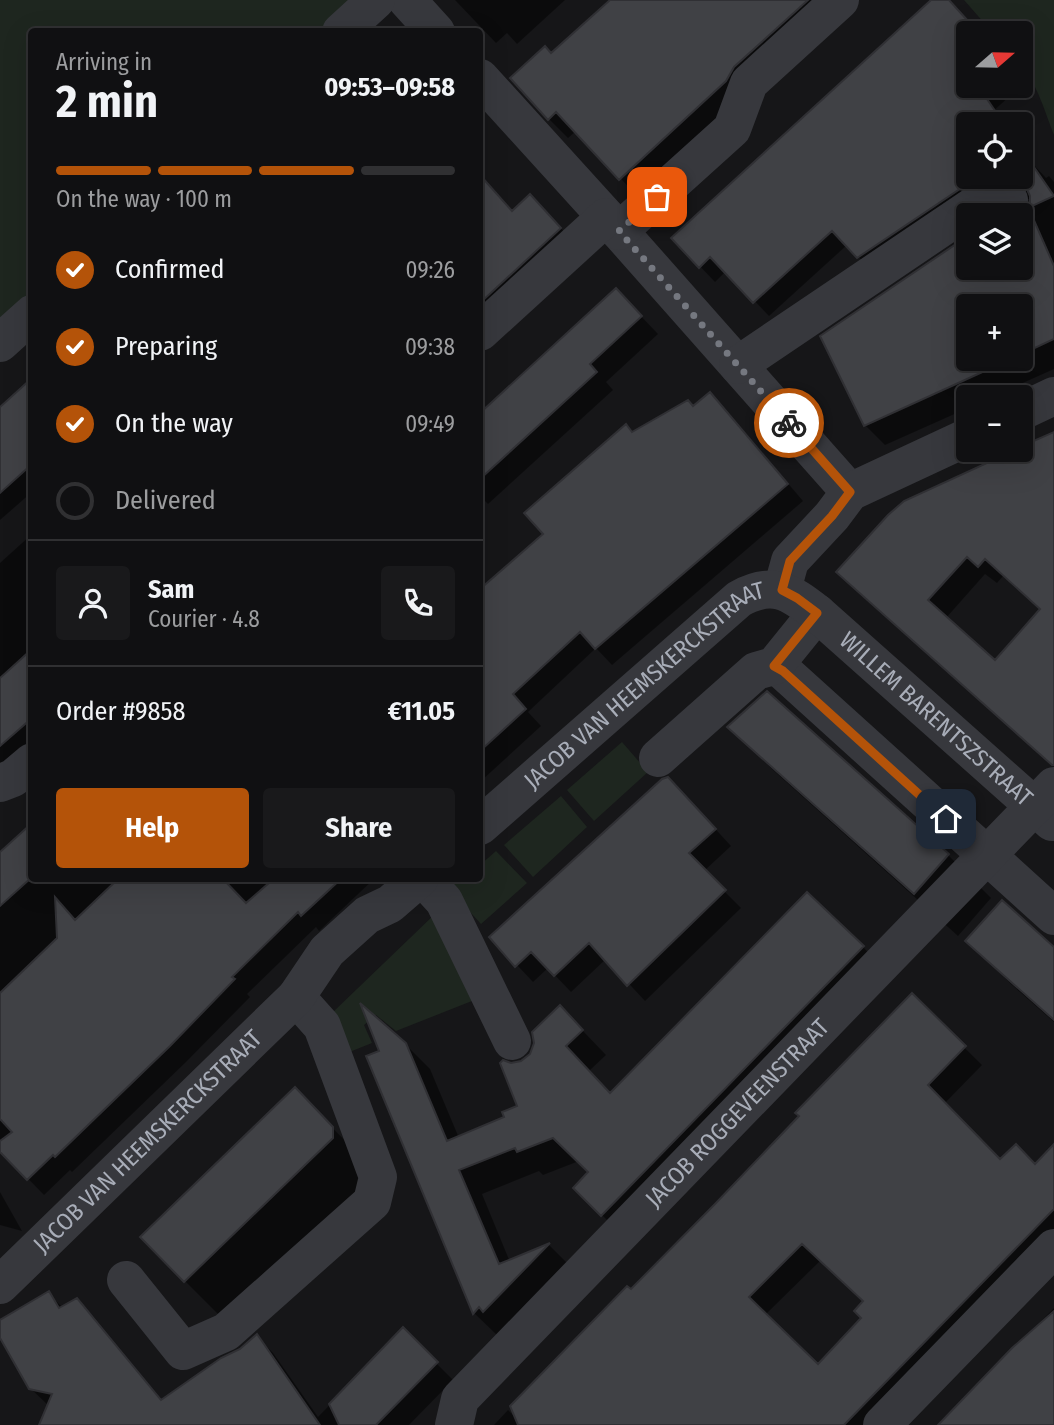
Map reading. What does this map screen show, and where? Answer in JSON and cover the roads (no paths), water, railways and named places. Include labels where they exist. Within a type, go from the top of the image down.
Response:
[{"type":"street","points":[[345,28],[376,0]]},
{"type":"street","points":[[407,0],[432,28]]},
{"type":"street","points":[[483,330],[732,129],[749,83],[840,0]]},
{"type":"street","points":[[483,81],[850,492]]},
{"type":"street","points":[[738,365],[975,205],[1009,200]]},
{"type":"street","points":[[0,343],[28,318]]},
{"type":"street","points":[[1033,406],[1054,396]]},
{"type":"street","name":"JACOB VAN HEEMSKERCKSTRAAT","points":[[483,823],[739,599],[766,589],[782,590],[790,561],[832,516],[850,492],[956,442]]},
{"type":"street","name":"WILLEM BARENTSZSTRAAT","points":[[782,590],[817,613],[1048,805]]},
{"type":"street","name":"JACOB VAN HEEMSKERCKSTRAAT","points":[[658,758],[756,671],[774,666],[817,613]]},
{"type":"street","points":[[774,666],[783,671],[1054,916]]},
{"type":"street","points":[[0,783],[13,778],[28,765]]},
{"type":"street","name":"JACOB ROGGEVEENSTRAAT","points":[[454,1425],[460,1399],[987,856],[1048,805]]},
{"type":"street","name":"JACOB VAN HEEMSKERCKSTRAAT","points":[[0,1285],[296,997],[327,951],[367,915],[390,904],[417,882]]},
{"type":"street","name":"JACOB VAN HEEMSKERCKSTRAAT","points":[[426,882],[444,901],[512,1041]]},
{"type":"street","points":[[126,1280],[183,1351],[226,1332],[372,1202],[378,1177],[322,1026],[296,997]]},
{"type":"street","points":[[883,1425],[1054,1248]]}]
